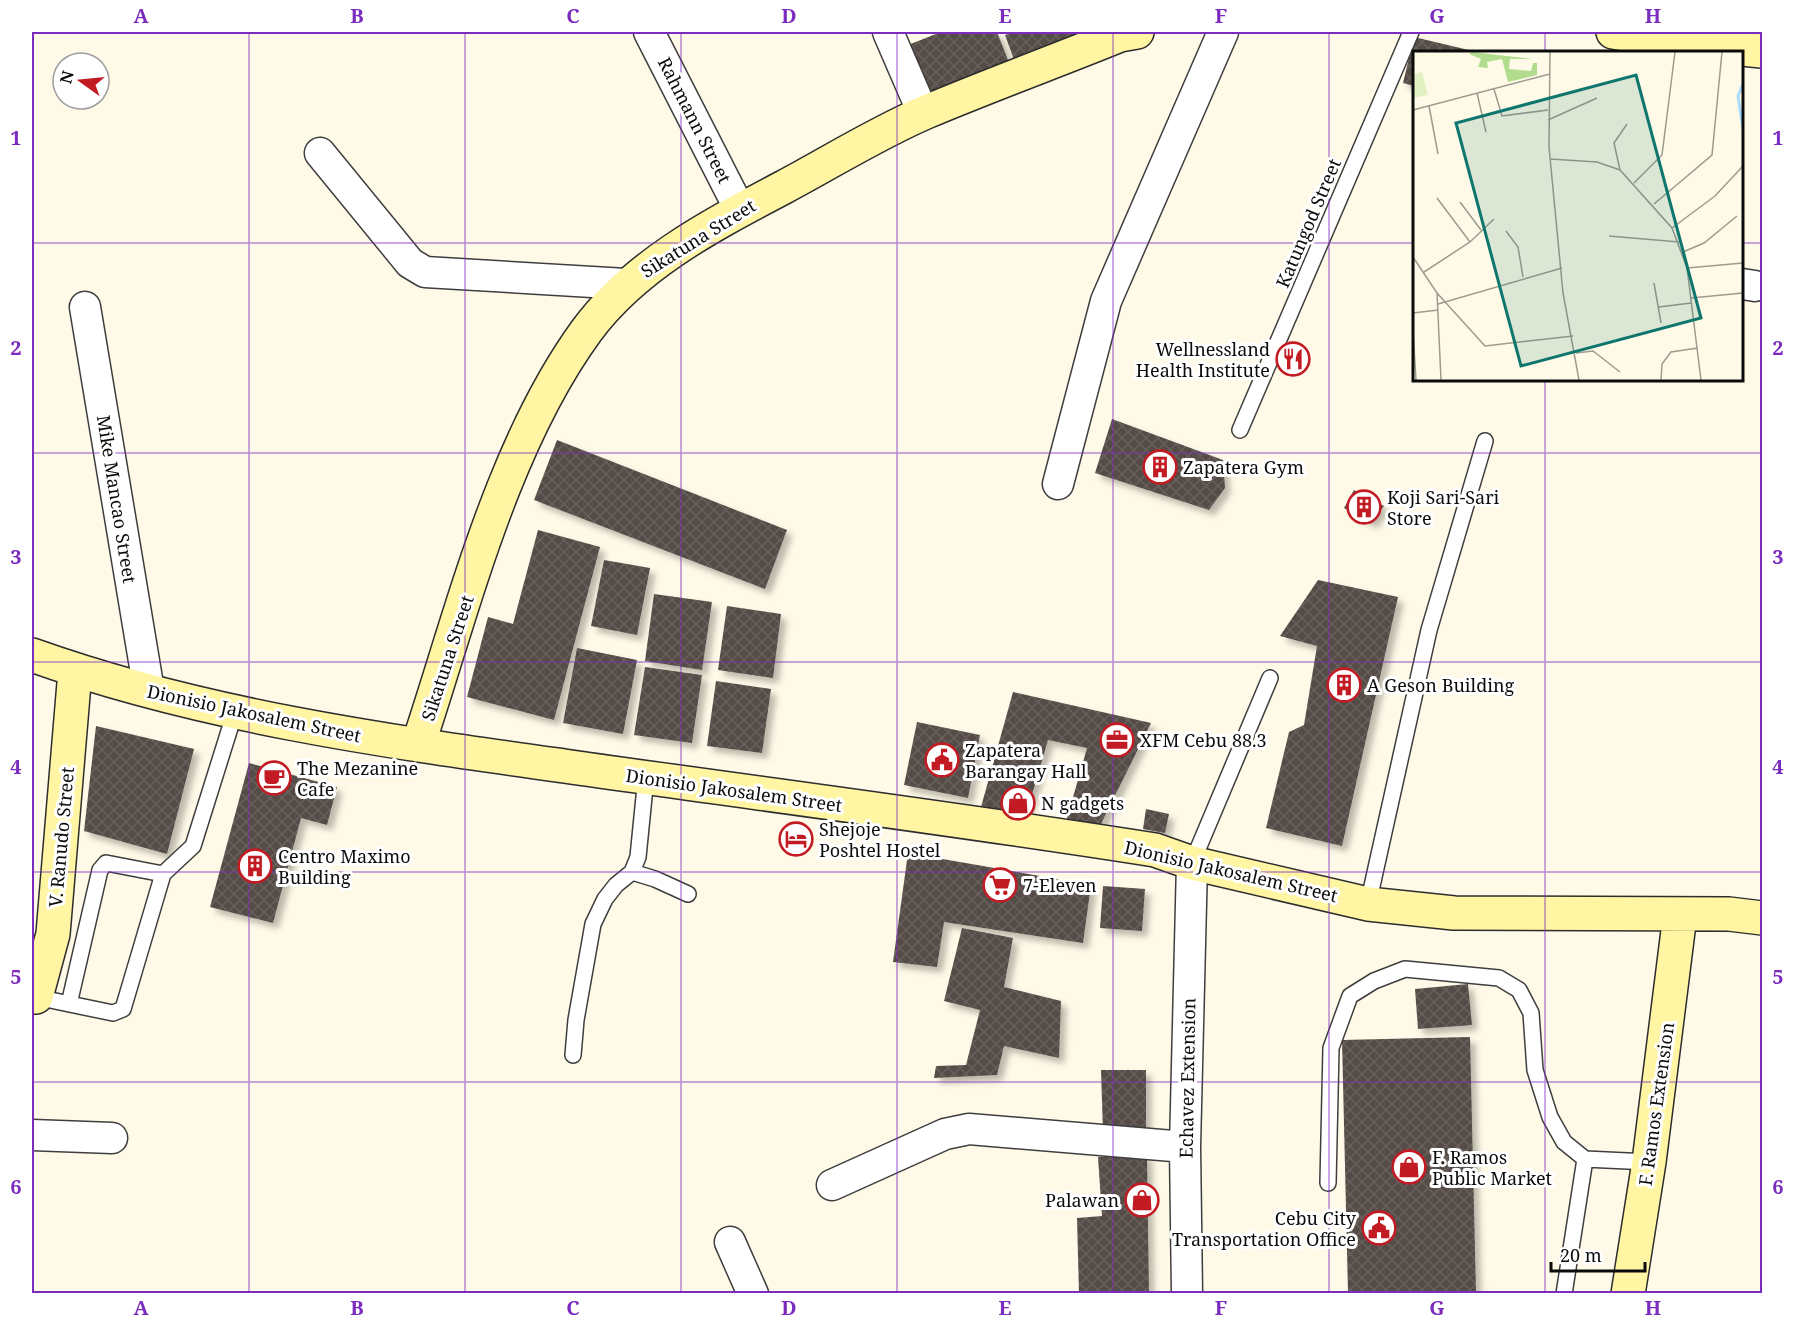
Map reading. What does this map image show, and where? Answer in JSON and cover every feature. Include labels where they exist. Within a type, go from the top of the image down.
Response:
[{"type":"street","name":"Rahmann Street","points":[[648,32],[740,210]]},
{"type":"street","points":[[888,32],[923,113]]},
{"type":"street","points":[[1058,484],[1106,301],[1223,32]]},
{"type":"street","name":"Sikatuna Street","points":[[418,745],[501,493],[531,426],[557,375],[575,347],[626,284],[668,254],[740,210],[923,113],[1126,33]]},
{"type":"street","points":[[1628,33],[1670,47],[1762,51]]},
{"type":"street","points":[[320,153],[410,263],[425,272],[626,284]]},
{"type":"street","name":"Mike Mancao Street","points":[[85,307],[149,690]]},
{"type":"street","name":"Dionisio Jakosalem Street","points":[[32,655],[75,671],[235,712],[418,745],[1056,834],[1155,850],[1192,863],[1368,904],[1454,913],[1729,914],[1762,918]]},
{"type":"street","name":"V. Ranudo Street","points":[[34,997],[53,934],[75,671]]},
{"type":"street","name":"Echavez Extension","points":[[1187,1293],[1185,1147],[1192,863]]},
{"type":"street","name":"F. Ramos Extension","points":[[1629,1293],[1649,1162],[1680,915]]},
{"type":"street","points":[[832,1185],[945,1134],[969,1129],[1185,1147]]},
{"type":"street","points":[[32,1135],[112,1138]]},
{"type":"street","points":[[730,1242],[753,1293]]},
{"type":"lane","name":"Katungod Street","points":[[1240,430],[1411,32]]},
{"type":"lane","points":[[1368,904],[1429,630],[1485,441]]},
{"type":"lane","points":[[1192,863],[1270,678]]},
{"type":"lane","points":[[34,997],[113,1013],[123,1009],[164,874],[193,846],[235,712]]},
{"type":"lane","points":[[573,1055],[576,1020],[593,924],[605,899],[616,885],[632,872],[638,857],[646,777]]},
{"type":"lane","points":[[69,1004],[100,870],[106,863],[164,874]]},
{"type":"lane","points":[[632,872],[655,879],[688,894]]},
{"type":"lane","points":[[1328,1183],[1331,1048],[1350,996],[1374,981],[1405,969],[1499,978],[1519,990],[1531,1013],[1535,1070],[1550,1117],[1564,1142],[1585,1159],[1649,1162]]},
{"type":"lane","points":[[1564,1293],[1585,1159]]},
{"type":"building","points":[[941,32],[997,32],[1012,70],[931,103],[908,45]]},
{"type":"building","points":[[1014,32],[1089,32],[1017,68],[1005,35]]},
{"type":"building","points":[[1414,37],[1473,51],[1413,51],[1413,86],[1403,83]]},
{"type":"building","name":"Zapatera Gym","points":[[1112,419],[1223,460],[1225,488],[1209,510],[1095,473]]},
{"type":"building","points":[[557,440],[787,530],[765,589],[534,500]]},
{"type":"building","name":"Koji Sari-Sari Store","points":[[1354,490],[1384,506],[1372,523],[1344,508]]},
{"type":"building","points":[[538,530],[600,547],[554,720],[467,697],[488,617],[513,624]]},
{"type":"building","points":[[604,560],[650,568],[637,635],[591,626]]},
{"type":"building","name":"A Geson Building","points":[[1318,580],[1398,597],[1342,846],[1266,828],[1289,732],[1304,725],[1317,646],[1280,636]]},
{"type":"building","points":[[654,594],[712,602],[702,670],[645,661]]},
{"type":"building","points":[[727,606],[781,614],[773,678],[718,670]]},
{"type":"building","points":[[577,648],[637,660],[623,734],[563,723]]},
{"type":"building","points":[[645,667],[702,675],[692,743],[634,735]]},
{"type":"building","points":[[716,681],[771,689],[762,753],[707,746]]},
{"type":"building","points":[[1013,692],[1151,723],[1099,828],[1066,822],[1087,748],[1048,740],[1026,815],[981,807]]},
{"type":"building","name":"Zapatera Barangay Hall","points":[[917,722],[980,735],[968,798],[904,785]]},
{"type":"building","points":[[96,726],[194,749],[167,854],[84,831]]},
{"type":"building","name":"Centro Maximo Building","points":[[249,763],[337,787],[327,825],[301,818],[273,923],[210,907]]},
{"type":"building","points":[[1146,809],[1169,814],[1165,833],[1143,829]]},
{"type":"building","points":[[908,853],[1091,885],[1083,943],[944,922],[937,967],[893,962]]},
{"type":"building","points":[[1103,886],[1145,889],[1142,931],[1100,928]]},
{"type":"building","points":[[962,928],[1013,938],[1004,987],[1061,1001],[1059,1058],[1004,1046],[997,1075],[934,1078],[936,1066],[966,1065],[980,1010],[944,1001]]},
{"type":"building","points":[[1468,984],[1472,1025],[1418,1029],[1415,989]]},
{"type":"building","name":"F. Ramos Public Market","points":[[1470,1037],[1476,1293],[1348,1293],[1342,1040]]},
{"type":"building","points":[[1101,1070],[1146,1070],[1146,1138],[1103,1132]]},
{"type":"building","points":[[1147,1154],[1149,1293],[1079,1293],[1077,1218],[1102,1216],[1098,1157]]},
{"type":"place","name":"Wellnessland Health Institute","points":[[1293,359]]},
{"type":"place","name":"Zapatera Gym","points":[[1160,467]]},
{"type":"place","name":"Koji Sari-Sari Store","points":[[1364,507]]},
{"type":"place","name":"A Geson Building","points":[[1344,685]]},
{"type":"place","name":"XFM Cebu 88.3","points":[[1117,740]]},
{"type":"place","name":"Zapatera Barangay Hall","points":[[942,760]]},
{"type":"place","name":"The Mezanine Cafe","points":[[274,778]]},
{"type":"place","name":"N gadgets","points":[[1018,803]]},
{"type":"place","name":"Shejoje Poshtel Hostel","points":[[796,839]]},
{"type":"place","name":"Centro Maximo Building","points":[[255,866]]},
{"type":"place","name":"7-Eleven","points":[[1000,885]]},
{"type":"place","name":"F. Ramos Public Market","points":[[1409,1167]]},
{"type":"place","name":"Palawan","points":[[1142,1200]]},
{"type":"place","name":"Cebu City Transportation Office","points":[[1379,1228]]}]
